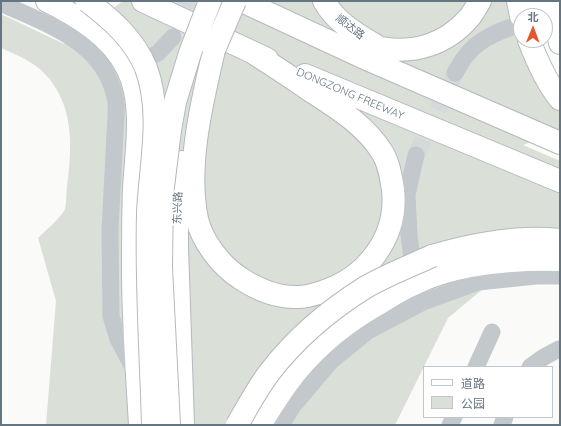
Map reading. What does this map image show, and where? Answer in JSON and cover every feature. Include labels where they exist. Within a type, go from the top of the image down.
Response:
[{"type":"main road","points":[[47,1],[69,12],[97,32],[128,68],[134,87],[138,117],[134,190],[133,271],[140,425]]},
{"type":"main road","points":[[86,1],[107,16],[128,38],[136,49],[145,68],[151,86],[154,122],[148,212],[147,291],[153,425]]},
{"type":"main road","name":"DONGZONG FREEWAY","points":[[143,1],[255,54],[560,181]]},
{"type":"main road","name":"东兴路","points":[[169,425],[162,266],[162,195],[175,102],[190,53],[210,1]]},
{"type":"main road","name":"东兴路","points":[[183,425],[177,247],[179,187],[186,138],[200,89],[214,50],[235,1]]},
{"type":"main road","points":[[242,1],[376,63],[560,142]]},
{"type":"main road","name":"顺达路","points":[[324,1],[339,20],[365,39],[381,48]]},
{"type":"main road","points":[[278,18],[381,48],[400,50],[415,49],[431,45],[451,35],[469,18],[480,1]]},
{"type":"main road","points":[[535,1],[543,8]]},
{"type":"main road","points":[[553,26],[560,43]]},
{"type":"main road","points":[[532,48],[547,81],[560,99]]},
{"type":"main road","points":[[543,48],[547,63],[560,91]]},
{"type":"main road","points":[[214,50],[204,93],[194,159],[193,177],[198,221],[209,247],[226,268],[236,276],[266,292],[301,298],[334,288],[349,280],[362,270],[376,255],[383,243],[392,214],[394,198],[392,182],[383,153],[373,139],[359,124],[255,54]]},
{"type":"main road","points":[[237,425],[269,373],[301,337],[318,321],[340,304],[367,286],[432,256],[473,246],[517,239],[560,240]]},
{"type":"main road","points":[[260,425],[296,372],[323,343],[360,314],[415,283],[444,273],[479,265],[514,260],[560,260]]},
{"type":"street","points":[[1,4],[74,38],[96,58],[111,83],[116,98],[110,230],[111,316],[118,339],[137,374]]},
{"type":"street","points":[[455,74],[465,56],[478,43],[513,26]]},
{"type":"street","points":[[128,68],[158,53],[173,37]]},
{"type":"street","points":[[415,283],[409,235],[407,195],[416,155]]},
{"type":"street","points":[[281,425],[293,406],[330,362],[368,331],[423,302],[478,282],[536,276],[560,276]]},
{"type":"street","points":[[476,366],[492,332]]},
{"type":"street","points":[[531,366],[559,349]]},
{"type":"green space","points":[[123,1],[510,1],[513,11],[513,48],[527,48],[560,109],[560,131],[523,145],[560,161],[560,232],[553,231],[448,318],[395,425],[46,425],[56,301],[38,238],[59,218],[65,209],[70,157],[69,128],[62,100],[55,86],[45,74],[30,62],[1,48],[1,14],[64,44]]},
{"type":"tunnel","points":[[176,30],[189,1]]},
{"type":"tunnel","points":[[416,155],[455,73]]}]
